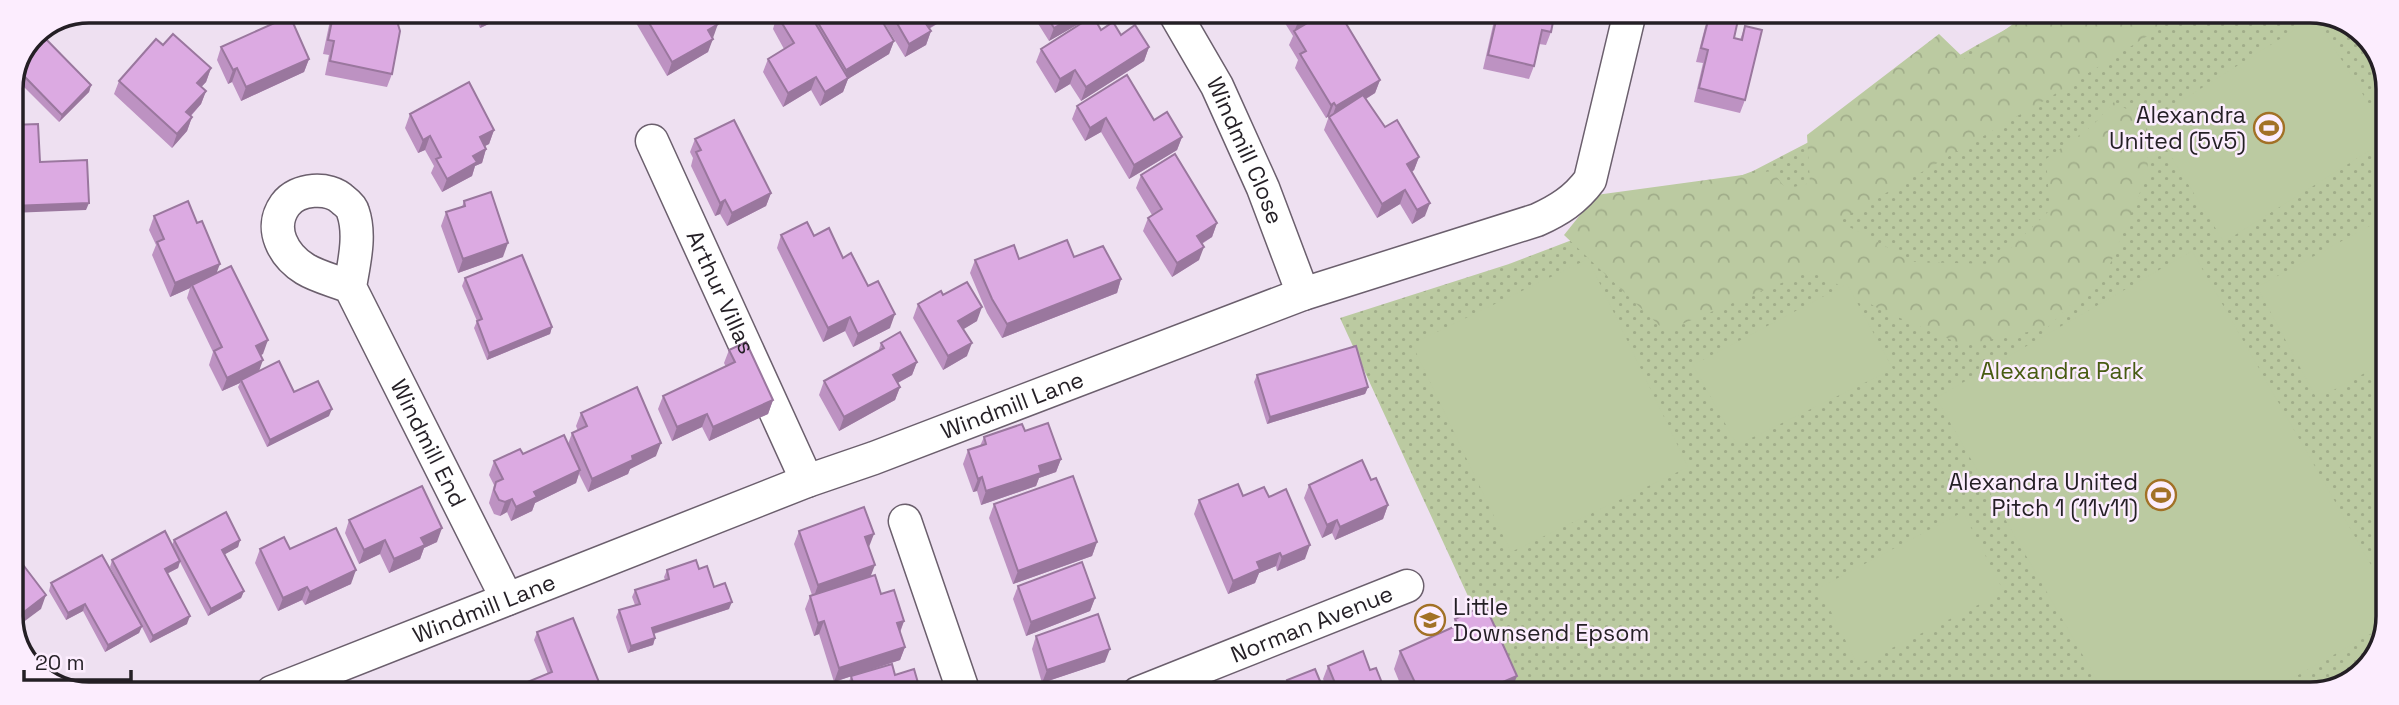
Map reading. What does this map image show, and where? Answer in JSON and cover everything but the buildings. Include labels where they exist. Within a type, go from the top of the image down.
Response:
[{"type":"street","name":"Windmill Close","points":[[1180,23],[1222,97],[1263,188],[1303,293]]},
{"type":"street","name":"Windmill Lane","points":[[297,682],[807,481],[874,458],[1303,293],[1537,220],[1557,211],[1577,197],[1590,180],[1627,23]]},
{"type":"street","name":"Arthur Villas","points":[[652,141],[807,481]]},
{"type":"street","name":"Windmill End","points":[[350,287],[508,599]]},
{"type":"street","points":[[905,521],[960,682]]},
{"type":"street","name":"Norman Avenue","points":[[1166,682],[1407,586]]},
{"type":"green space","points":[[2014,23],[2168,23],[2047,99],[1838,221],[1915,262],[1994,264],[2050,210],[2046,159],[2092,126],[2114,102],[2146,120],[2148,173],[2108,269],[2047,328],[1963,345],[1879,309],[1813,270],[1665,331],[1564,235],[1596,195],[1772,171],[1786,189],[1810,183],[1807,135],[1939,34],[1965,59]]},
{"type":"green space","name":"Alexandra Park","points":[[2018,23],[2319,23],[2347,34],[2363,49],[2373,68],[2376,84],[2376,625],[2365,653],[2343,673],[2331,679],[2310,682],[1507,682],[1340,318],[1509,264],[1753,171],[1832,130]]},
{"type":"green space","name":"Alexandra United (5v5)","points":[[2305,23],[2319,23],[2376,116],[2376,147],[2224,242],[2149,121]]},
{"type":"green space","points":[[2376,223],[2376,367],[2317,399],[2257,287]]},
{"type":"green space","name":"Alexandra United Pitch 1 (11v11)","points":[[2192,251],[2376,573],[2374,632],[2286,682],[2098,682],[1936,398]]},
{"type":"green space","points":[[1588,259],[1688,467],[1511,552],[1412,344]]},
{"type":"green space","points":[[1847,284],[1893,369],[1737,445],[1693,365]]},
{"type":"green space","points":[[1963,512],[2004,592],[1858,665],[1819,588]]},
{"type":"place","name":"Alexandra United (5v5)","points":[[2269,128]]},
{"type":"place","name":"Alexandra United Pitch 1 (11v11)","points":[[2161,495]]},
{"type":"place","name":"Little Downsend Epsom","points":[[1430,620]]}]
